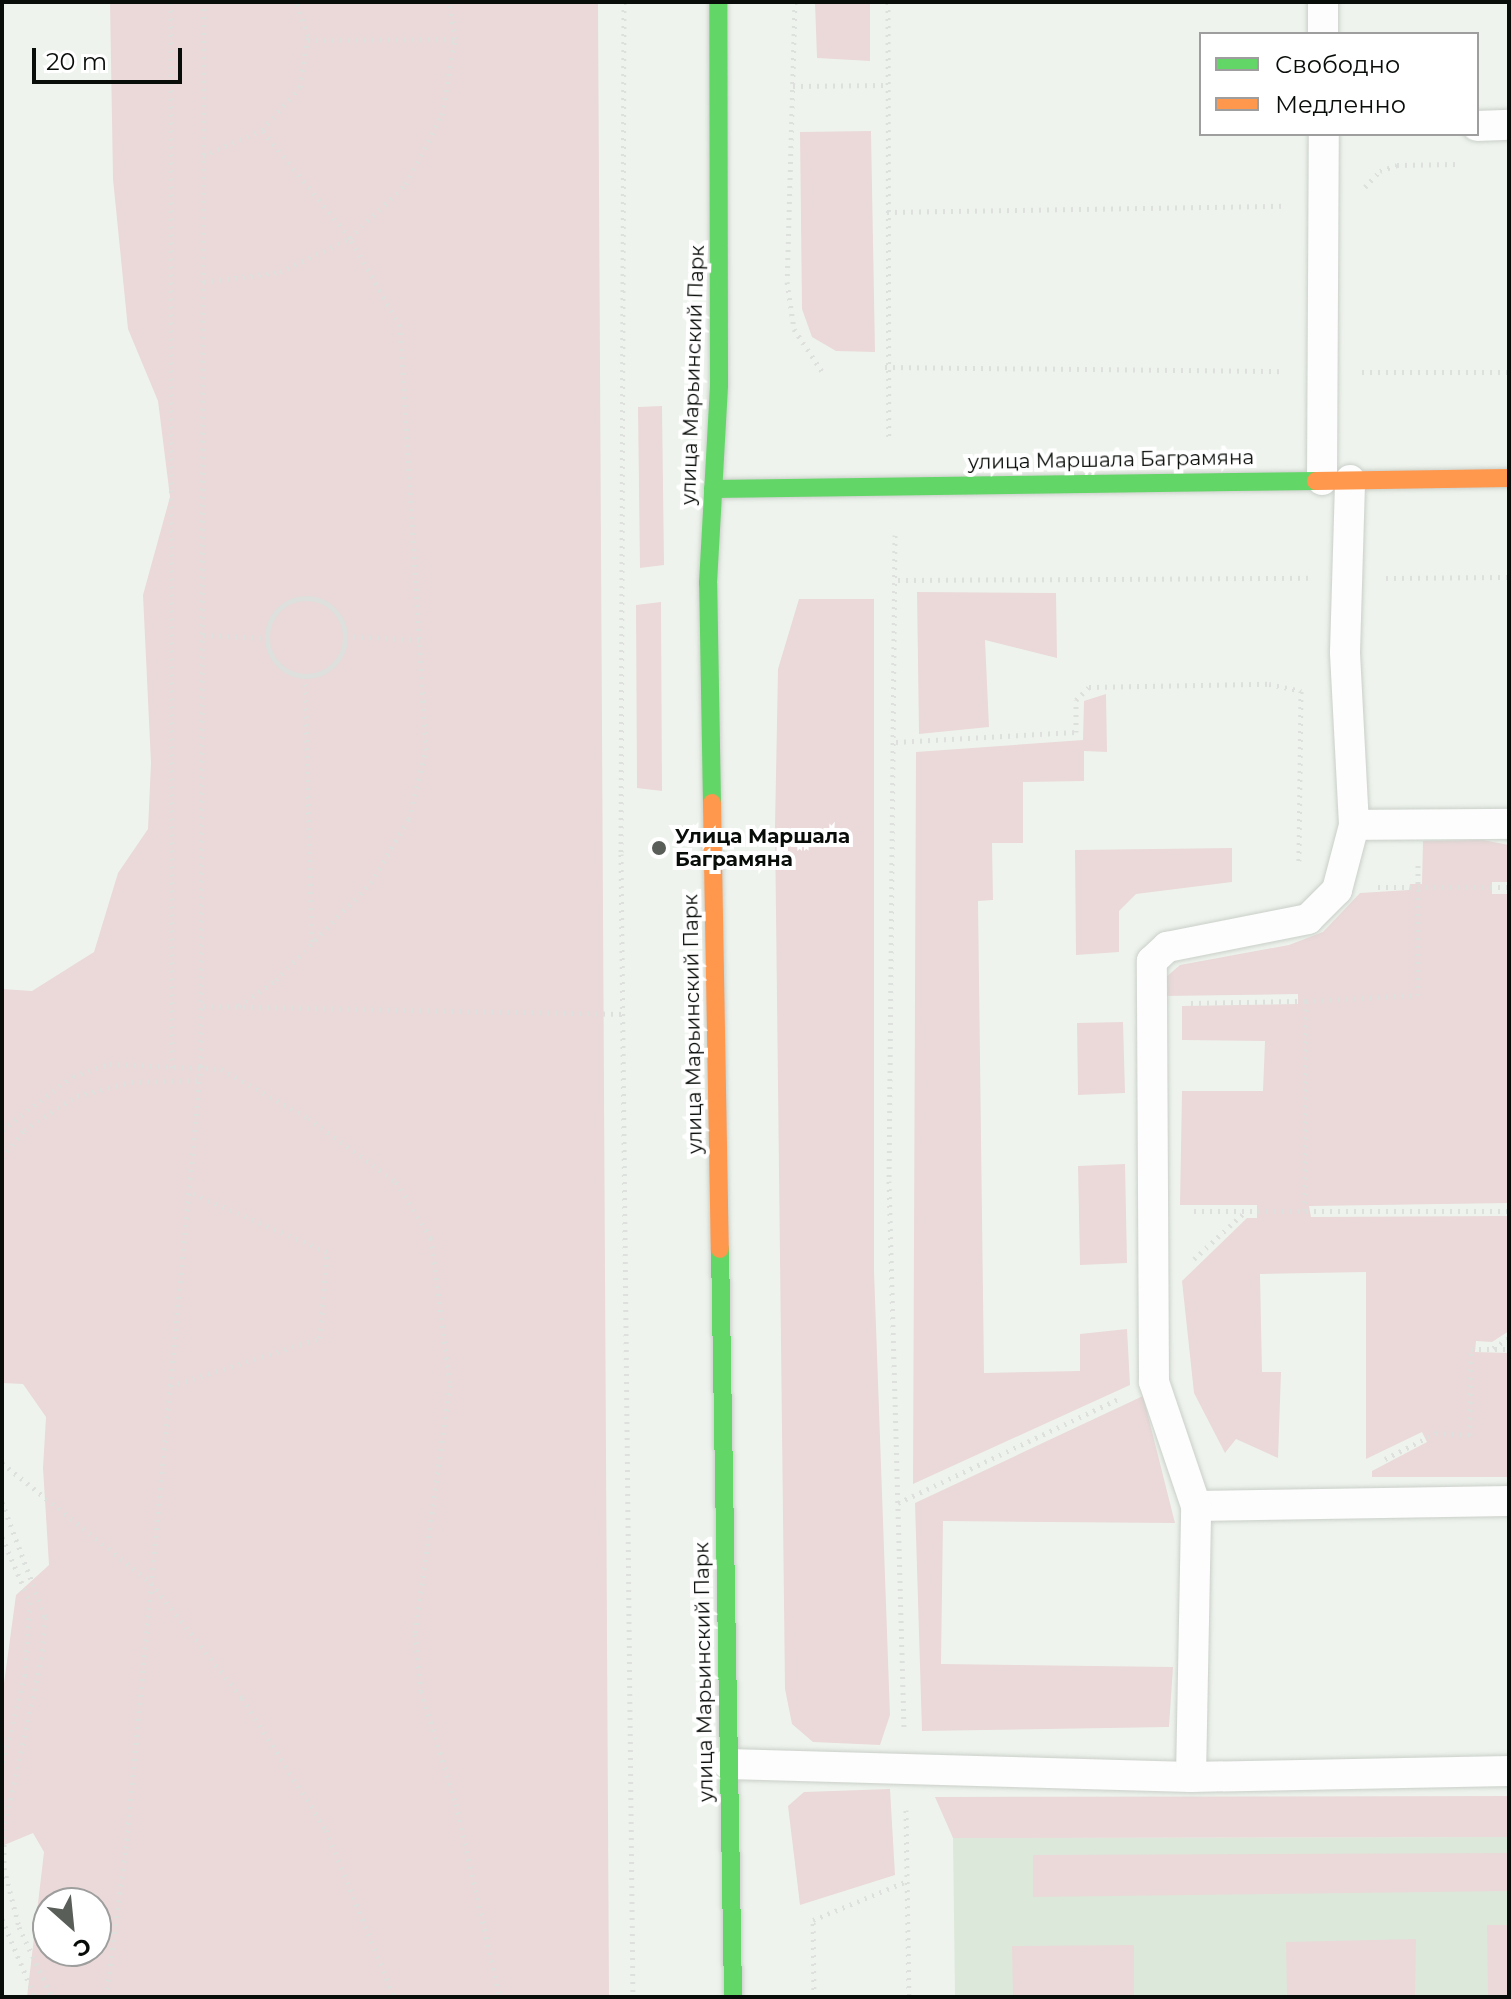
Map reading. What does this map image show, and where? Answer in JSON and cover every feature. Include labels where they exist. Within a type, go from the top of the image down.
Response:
[{"type":"main road","name":"улица Марьинский Парк","points":[[718,2],[719,385],[708,583],[733,1997]]},
{"type":"main road","name":"улица Маршала Баграмяна","points":[[713,489],[1509,478]]},
{"type":"lane","points":[[1323,2],[1323,32]]},
{"type":"lane","points":[[1479,126],[1509,125]]},
{"type":"lane","points":[[1191,1777],[1196,1506],[1154,1382],[1152,961],[1167,947],[1308,919],[1337,890],[1354,825],[1345,652],[1347,578],[1325,372],[1324,136]]},
{"type":"lane","points":[[1354,825],[1418,821],[1509,824]]},
{"type":"lane","points":[[1196,1506],[1509,1501]]},
{"type":"lane","points":[[728,1764],[1191,1777],[1509,1771]]},
{"type":"path","points":[[171,2],[172,1068]]},
{"type":"path","points":[[106,1997],[151,1583],[201,1066],[204,2]]},
{"type":"path","points":[[203,156],[262,130],[300,87],[308,40],[296,2]]},
{"type":"path","points":[[203,282],[280,272],[350,238],[406,184],[442,115],[455,39],[449,2]]},
{"type":"path","points":[[624,2],[621,854],[626,1014],[633,1997]]},
{"type":"path","points":[[795,2],[787,282],[794,329],[823,373]]},
{"type":"path","points":[[888,2],[885,367],[1509,372]]},
{"type":"path","points":[[308,40],[455,39]]},
{"type":"path","points":[[793,86],[888,85]]},
{"type":"path","points":[[239,1006],[312,945],[371,883],[409,819],[426,750],[422,640],[400,326],[350,238],[262,130]]},
{"type":"path","points":[[1364,204],[1364,189],[1380,171],[1397,165],[1461,164]]},
{"type":"path","points":[[887,212],[1298,205]]},
{"type":"path","points":[[1364,357],[1364,372]]},
{"type":"path","points":[[909,1997],[889,1181],[898,580],[1509,577]]},
{"type":"path","points":[[298,598],[311,598],[334,610],[345,636],[330,668],[305,676],[281,668],[266,638],[276,611],[298,598]]},
{"type":"path","points":[[203,635],[266,638]]},
{"type":"path","points":[[345,636],[422,640]]},
{"type":"path","points":[[305,676],[312,945]]},
{"type":"path","points":[[895,742],[1076,732],[1076,700],[1089,687],[1269,684],[1301,691],[1298,891],[1418,885],[1509,887]]},
{"type":"path","points":[[1151,1004],[1418,995],[1418,821]]},
{"type":"path","points":[[1305,1210],[1306,1001]]},
{"type":"path","points":[[203,1006],[626,1014]]},
{"type":"path","points":[[2,1130],[73,1076],[110,1064],[172,1068],[201,1066],[249,1083],[337,1137],[396,1182],[431,1238],[450,1385],[415,1634],[421,1691],[456,1804],[500,1997]]},
{"type":"path","points":[[2,1158],[24,1130],[77,1096],[131,1082],[200,1080]]},
{"type":"path","points":[[170,1386],[320,1338],[327,1252],[188,1191]]},
{"type":"path","points":[[1155,1210],[1509,1211]]},
{"type":"path","points":[[1492,1349],[1509,1338]]},
{"type":"path","points":[[1362,1504],[1363,1470],[1436,1433],[1470,1435],[1471,1349],[1509,1349]]},
{"type":"path","points":[[898,1503],[1154,1382]]},
{"type":"path","points":[[2,1463],[151,1583],[242,1698],[326,1830],[394,1997]]},
{"type":"path","points":[[2,1502],[45,1617],[40,1670],[4,1829],[4,1868],[19,1927],[52,1997]]},
{"type":"path","points":[[2,1537],[30,1602],[25,1675],[2,1767]]},
{"type":"path","points":[[814,1997],[813,1920],[907,1881]]},
{"type":"path","points":[[2,1919],[35,1997]]},
{"type":"shaded area","points":[[110,2],[598,2],[609,1997],[27,1997],[32,1954],[32,1967],[112,1967],[112,1887],[40,1887],[44,1852],[33,1833],[2,1846],[2,1698],[16,1595],[49,1565],[43,1468],[46,1417],[23,1384],[2,1383],[2,989],[32,991],[94,952],[118,873],[148,829],[151,763],[143,595],[170,497],[158,401],[128,329],[113,179]]},
{"type":"shaded area","points":[[815,2],[870,2],[870,61],[817,58]]},
{"type":"shaded area","points":[[871,131],[875,352],[836,351],[812,337],[802,309],[800,132]]},
{"type":"shaded area","points":[[662,406],[664,565],[640,568],[638,407]]},
{"type":"shaded area","points":[[917,592],[1056,593],[1057,658],[985,640],[989,727],[919,734]]},
{"type":"shaded area","points":[[799,599],[874,599],[874,1271],[890,1715],[880,1745],[813,1742],[792,1724],[785,1689],[775,827],[778,669]]},
{"type":"shaded area","points":[[661,602],[662,791],[637,788],[636,605]]},
{"type":"shaded area","points":[[1106,694],[1107,752],[1084,751],[1084,781],[1023,782],[1023,843],[992,843],[993,900],[978,901],[984,1373],[1080,1371],[1080,1334],[1127,1329],[1130,1385],[913,1484],[916,752],[1083,740],[1084,701]]},
{"type":"shaded area","points":[[1483,840],[1509,845],[1509,882],[1492,882],[1492,894],[1509,894],[1509,1203],[1309,1206],[1311,1217],[1509,1216],[1509,1331],[1492,1342],[1476,1341],[1475,1352],[1509,1353],[1509,1477],[1372,1477],[1372,1471],[1427,1442],[1422,1432],[1366,1459],[1366,1272],[1260,1274],[1262,1372],[1281,1372],[1278,1458],[1236,1439],[1225,1453],[1194,1393],[1182,1281],[1247,1218],[1257,1218],[1257,1205],[1180,1205],[1182,1091],[1263,1091],[1265,1041],[1182,1040],[1182,1006],[1298,1004],[1298,994],[1163,996],[1165,978],[1180,965],[1289,945],[1323,932],[1360,893],[1409,890],[1410,884],[1422,884],[1423,841]]},
{"type":"shaded area","points":[[1232,848],[1232,882],[1136,894],[1119,911],[1119,952],[1076,955],[1075,850]]},
{"type":"shaded area","points":[[1123,1022],[1125,1093],[1078,1095],[1077,1023]]},
{"type":"shaded area","points":[[1125,1164],[1127,1263],[1080,1265],[1078,1166]]},
{"type":"shaded area","points":[[1143,1396],[1175,1523],[943,1521],[941,1664],[1173,1667],[1169,1727],[922,1731],[915,1503]]},
{"type":"shaded area","points":[[890,1789],[895,1875],[800,1905],[788,1806],[804,1792]]},
{"type":"shaded area","points":[[1509,1796],[1509,1837],[953,1838],[935,1797]]},
{"type":"shaded area","points":[[1509,1837],[1509,1997],[955,1997],[953,1838]]},
{"type":"shaded area","points":[[1509,1853],[1509,1891],[1033,1897],[1033,1855]]},
{"type":"shaded area","points":[[1487,1925],[1509,1925],[1509,1997],[1488,1997]]},
{"type":"shaded area","points":[[1416,1939],[1415,1995],[1287,1997],[1286,1942]]},
{"type":"shaded area","points":[[1134,1945],[1134,1997],[1013,1997],[1012,1946]]},
{"type":"traffic: fast","points":[[712,803],[708,583],[719,385],[718,2]]},
{"type":"traffic: fast","points":[[713,489],[1316,481]]},
{"type":"traffic: fast","points":[[720,1249],[733,1997]]},
{"type":"traffic: slow","points":[[1316,481],[1509,478]]},
{"type":"traffic: slow","points":[[712,803],[720,1249]]},
{"type":"place","name":"Улица Маршала Баграмяна","points":[[659,848]]}]
